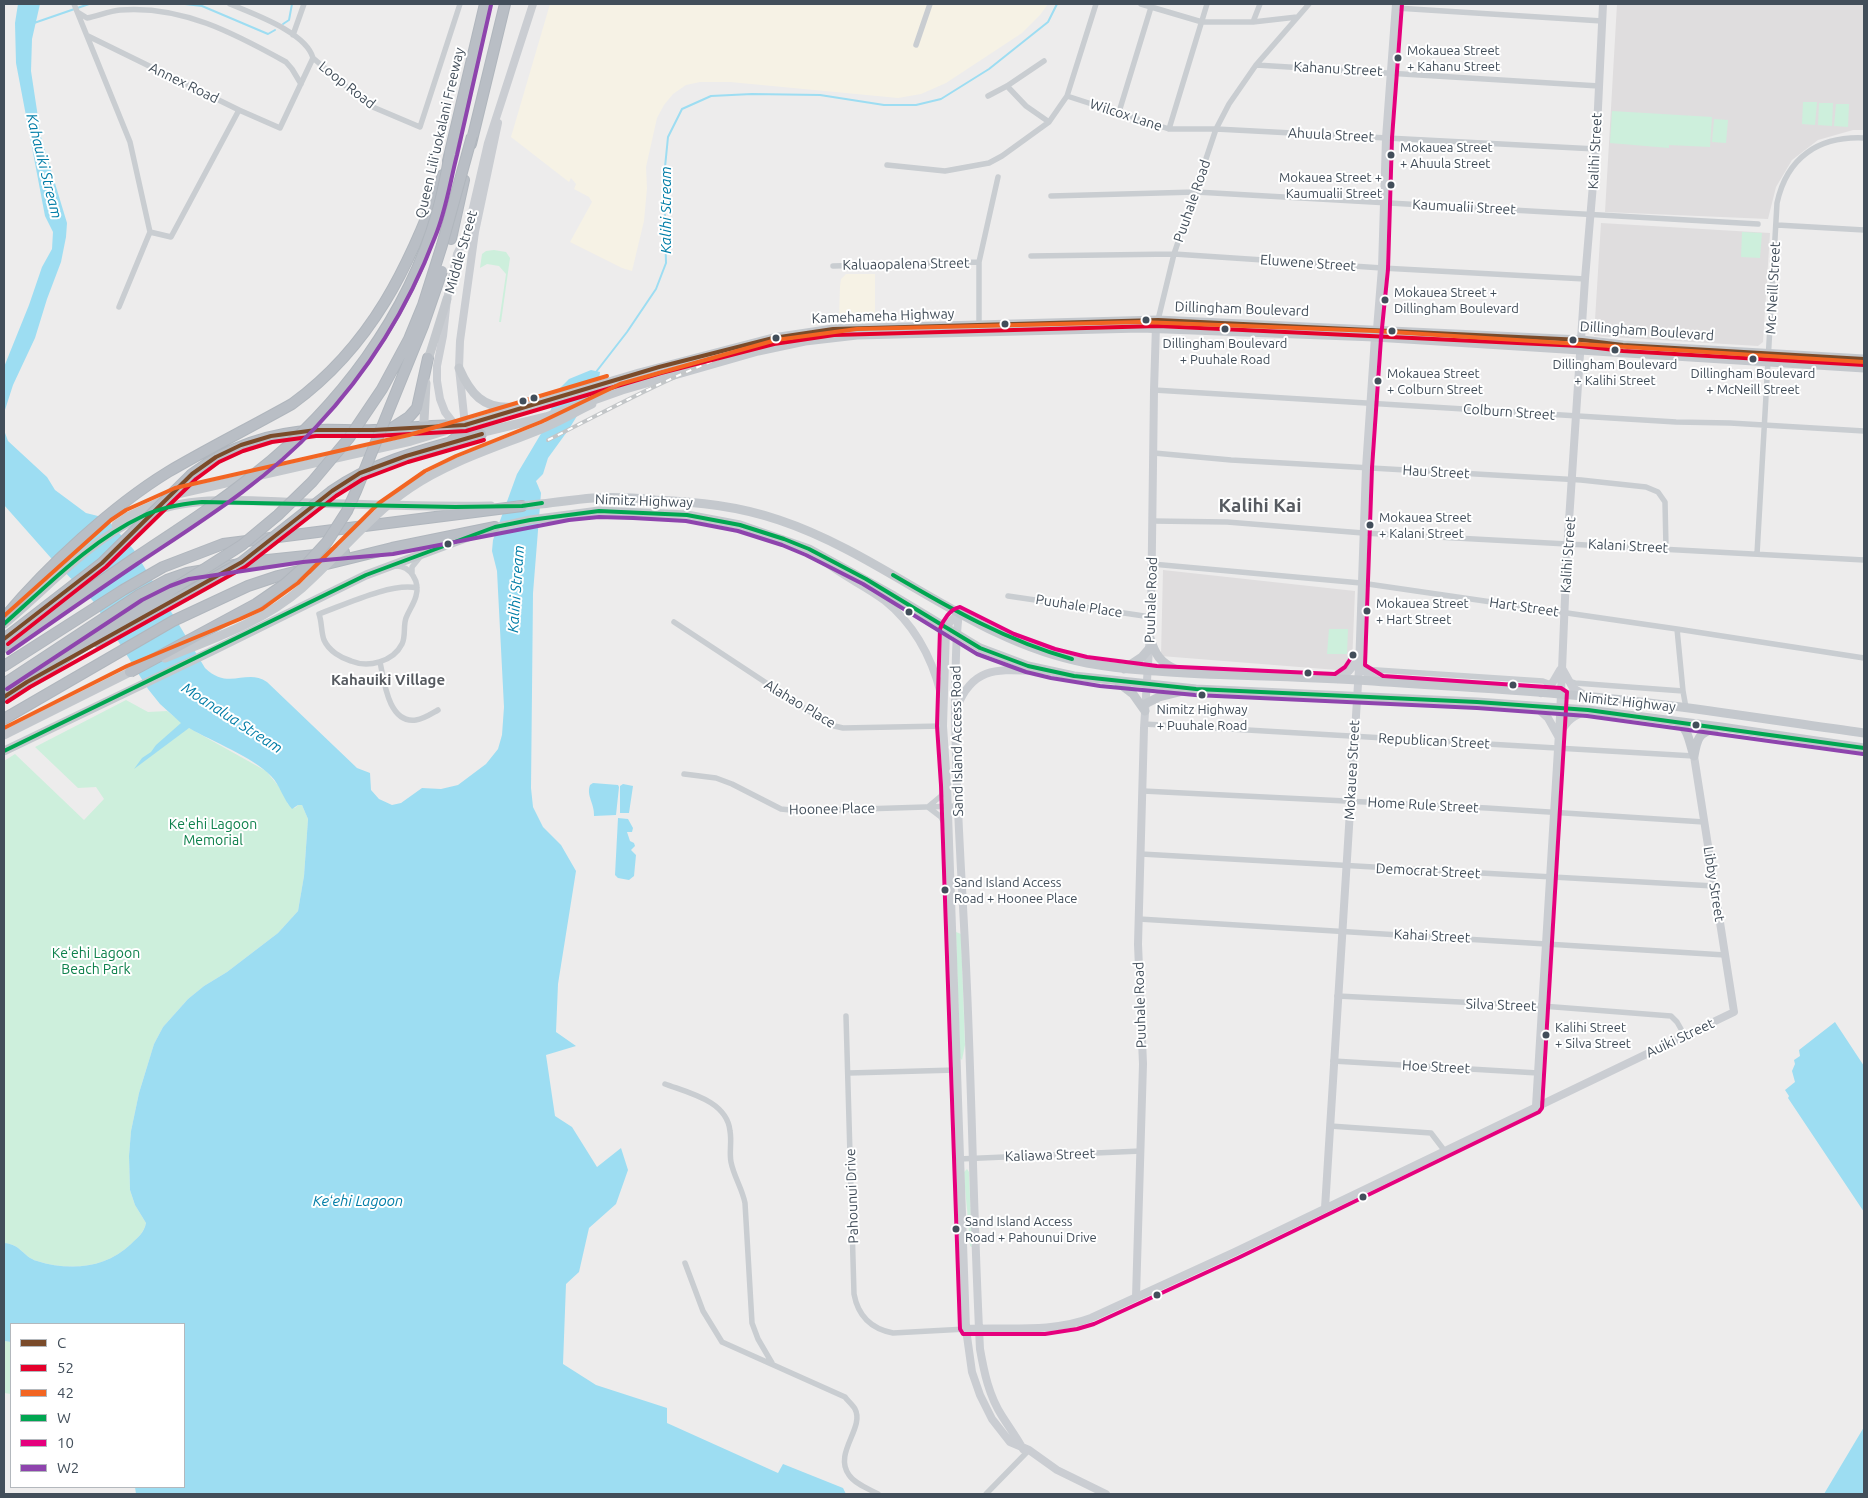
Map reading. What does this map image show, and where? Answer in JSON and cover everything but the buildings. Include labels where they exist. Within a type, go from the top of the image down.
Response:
[{"type":"highway","name":"Queen Liliʻuokalani Freeway","points":[[4,648],[236,489],[294,441],[352,376],[388,323],[407,288],[437,214],[485,4]]},
{"type":"highway","name":"Queen Liliʻuokalani Freeway","points":[[4,697],[242,545],[278,515],[312,482],[349,438],[382,389],[423,305],[472,136],[505,4]]},
{"type":"highway","points":[[130,672],[270,595],[314,558],[338,526],[356,492],[436,292],[460,200],[472,136]]},
{"type":"highway","points":[[4,618],[90,531],[152,483],[168,472],[292,404],[325,378],[340,363],[368,328],[392,290],[425,223],[450,154]]},
{"type":"highway","points":[[392,428],[409,417],[417,408],[428,358]]},
{"type":"highway","points":[[4,640],[102,563],[192,474],[228,451],[271,436],[316,430],[461,427],[457,438],[449,443]]},
{"type":"highway","points":[[27,682],[242,562],[346,480],[377,465],[481,434]]},
{"type":"highway","points":[[4,666],[123,590],[163,567],[223,544],[374,526],[494,508],[522,506]]},
{"type":"highway","points":[[4,720],[173,621],[221,598],[278,576],[392,548],[496,527]]},
{"type":"highway","points":[[4,684],[139,595],[181,576],[276,559],[392,548]]},
{"type":"main road","name":"Middle Street","points":[[461,427],[445,412],[437,381],[437,366],[443,336],[447,299],[457,254],[469,225],[488,143],[533,4]]},
{"type":"main road","name":"Kalihi Street","points":[[1536,1106],[1559,736],[1568,544],[1585,279],[1592,214],[1603,4]]},
{"type":"main road","name":"Mokauea Street","points":[[1325,1208],[1358,680],[1366,468],[1382,268],[1386,138],[1396,6]]},
{"type":"main road","name":"Middle Street","points":[[461,427],[460,341],[475,232],[495,146],[501,107]]},
{"type":"main road","points":[[411,441],[418,437],[424,428],[428,358],[447,299]]},
{"type":"main road","name":"Dillingham Boulevard","points":[[1157,324],[1582,340],[1864,368]]},
{"type":"main road","name":"Kamehameha Highway","points":[[590,403],[622,390],[758,351],[805,340],[857,335],[979,329],[1157,324]]},
{"type":"main road","name":"Puuhale Road","points":[[1136,1297],[1143,1064],[1138,920],[1144,724],[1150,638],[1154,390],[1157,324]]},
{"type":"main road","name":"Kamehameha Highway","points":[[529,405],[659,367],[789,335],[833,329],[979,329]]},
{"type":"main road","name":"Dillingham Boulevard","points":[[1376,333],[1580,350],[1768,358],[1864,359]]},
{"type":"main road","points":[[459,368],[467,386],[484,402],[509,407],[529,405]]},
{"type":"main road","points":[[4,735],[130,672],[243,625],[271,610],[302,588],[383,508],[428,477],[458,462],[544,428],[590,403]]},
{"type":"main road","points":[[461,427],[481,434],[590,403]]},
{"type":"main road","points":[[4,624],[115,525],[129,516],[177,494],[411,441],[529,405]]},
{"type":"main road","name":"Nimitz Highway","points":[[522,506],[568,500],[630,498],[720,504],[746,510],[780,520],[818,536],[876,565],[959,613],[1011,640],[1043,652],[1086,663],[1148,671],[1358,680],[1587,696],[1864,733]]},
{"type":"main road","points":[[88,550],[112,533],[144,515],[177,505],[202,502],[494,508]]},
{"type":"main road","name":"Nimitz Highway","points":[[4,751],[212,652],[366,575],[496,527],[568,514],[599,512],[687,515],[740,525],[810,549],[894,596],[980,648],[1052,672],[1116,681],[1196,688],[1476,702],[1537,708],[1588,710],[1674,720],[1864,748]]},
{"type":"main road","points":[[810,549],[837,572],[884,601],[905,621],[916,635],[929,659],[939,684],[944,705]]},
{"type":"main road","points":[[946,629],[959,613]]},
{"type":"main road","name":"Sand Island Access Road","points":[[959,613],[956,635],[955,711],[957,806],[971,1069],[978,1329],[983,1370],[990,1389],[1001,1415],[1026,1450]]},
{"type":"main road","name":"Sand Island Access Road","points":[[946,629],[943,726],[947,786],[966,1330],[972,1372],[980,1395],[992,1419],[1010,1442],[1057,1470],[1106,1494]]},
{"type":"main road","points":[[1150,638],[1159,659],[1168,666],[1184,673]]},
{"type":"main road","points":[[1124,669],[1149,650]]},
{"type":"main road","points":[[1337,680],[1349,671],[1359,658]]},
{"type":"main road","points":[[1561,665],[1568,681],[1577,692],[1587,696]]},
{"type":"main road","points":[[1541,693],[1557,676],[1561,665]]},
{"type":"main road","points":[[1358,668],[1381,682]]},
{"type":"main road","points":[[955,711],[962,693],[978,677],[988,672],[1000,670],[1052,672]]},
{"type":"main road","points":[[1116,681],[1133,694],[1145,708],[1159,697],[1196,688]]},
{"type":"main road","points":[[1537,708],[1548,718],[1559,736],[1570,719],[1588,710]]},
{"type":"main road","points":[[1674,720],[1682,725],[1686,731],[1694,756]]},
{"type":"main road","points":[[1694,756],[1696,741],[1708,730],[1721,727]]},
{"type":"main road","name":"Libby Street","points":[[1694,756],[1734,1012]]},
{"type":"main road","points":[[951,920],[964,920]]},
{"type":"main road","name":"Auiki Street","points":[[966,1330],[1054,1328],[1078,1323],[1235,1252],[1734,1012]]},
{"type":"main road","points":[[956,1070],[971,1069]]},
{"type":"main road","points":[[964,1252],[976,1252]]},
{"type":"street","points":[[74,4],[130,142],[150,232],[119,307]]},
{"type":"street","name":"Loop Road","points":[[230,4],[293,35],[308,47],[313,58],[368,105],[420,126],[460,4]]},
{"type":"street","points":[[293,35],[304,4]]},
{"type":"street","points":[[916,45],[930,4]]},
{"type":"street","points":[[887,165],[945,171],[989,163],[1002,156],[1049,122],[1067,96],[1096,4]]},
{"type":"street","points":[[1141,4],[1202,22],[1253,22],[1296,16]]},
{"type":"street","points":[[1169,129],[1207,4]]},
{"type":"street","points":[[1253,22],[1260,4]]},
{"type":"street","name":"Puuhale Road","points":[[1157,324],[1174,254],[1216,129],[1229,104],[1256,64],[1296,16],[1309,4]]},
{"type":"street","points":[[1119,112],[1151,6]]},
{"type":"street","points":[[1396,6],[1602,21]]},
{"type":"street","points":[[77,12],[87,18],[110,12],[138,10],[190,17],[209,23],[246,40],[286,62],[301,84]]},
{"type":"street","name":"Annex Road","points":[[88,36],[280,128],[301,84]]},
{"type":"street","points":[[301,84],[313,58]]},
{"type":"street","points":[[988,96],[1007,86],[1044,61]]},
{"type":"street","name":"Kahanu Street","points":[[1256,64],[1599,86]]},
{"type":"street","points":[[1007,86],[1026,106],[1049,122]]},
{"type":"street","name":"Wilcox Lane","points":[[1067,96],[1169,129],[1216,129]]},
{"type":"street","points":[[150,232],[171,238],[239,110]]},
{"type":"street","name":"Ahuula Street","points":[[1216,129],[1596,149]]},
{"type":"street","name":"Mc Neill Street","points":[[1757,554],[1777,203],[1780,190],[1791,169],[1815,148],[1841,138],[1864,138]]},
{"type":"street","points":[[979,329],[979,262],[998,177]]},
{"type":"street","name":"Kaumualii Street","points":[[1051,196],[1196,192],[1758,224]]},
{"type":"street","points":[[1776,225],[1864,230]]},
{"type":"street","name":"Eluwene Street","points":[[1031,256],[1174,254],[1585,279]]},
{"type":"street","name":"Kaluaopalena Street","points":[[833,266],[979,262]]},
{"type":"street","name":"Colburn Street","points":[[1154,390],[1577,416],[1864,431]]},
{"type":"street","name":"Hau Street","points":[[1154,453],[1203,458],[1646,487],[1658,492],[1665,502],[1666,548]]},
{"type":"street","name":"Kalani Street","points":[[1152,521],[1227,522],[1363,533],[1864,560]]},
{"type":"street","points":[[416,588],[406,586],[392,588],[319,614],[325,642],[335,653],[355,663],[380,662],[393,654],[402,644],[405,622],[416,597],[416,588],[412,567],[422,555]]},
{"type":"street","name":"Hart Street","points":[[1152,564],[1361,583],[1864,658]]},
{"type":"street","points":[[393,566],[407,568],[412,574]]},
{"type":"street","name":"Puuhale Place","points":[[1008,596],[1150,617]]},
{"type":"street","name":"Alahao Place","points":[[674,622],[830,725],[843,728],[943,726]]},
{"type":"street","points":[[1677,629],[1686,708]]},
{"type":"street","points":[[380,662],[389,700],[396,711],[411,720],[419,720],[438,710]]},
{"type":"street","points":[[1358,668],[1543,680],[1551,684]]},
{"type":"street","points":[[1568,681],[1683,691]]},
{"type":"street","name":"Republican Street","points":[[1144,724],[1694,756]]},
{"type":"street","name":"Hoonee Place","points":[[684,774],[716,778],[732,784],[781,810],[957,806]]},
{"type":"street","points":[[947,786],[937,801],[928,807],[941,817],[948,830]]},
{"type":"street","name":"Home Rule Street","points":[[1143,791],[1704,822]]},
{"type":"street","name":"Democrat Street","points":[[1141,854],[1714,886]]},
{"type":"street","name":"Kahai Street","points":[[1138,920],[1725,954]]},
{"type":"street","name":"Silva Street","points":[[1337,996],[1542,1006],[1670,1016],[1677,1022],[1685,1036]]},
{"type":"street","name":"Pahounui Drive","points":[[846,1016],[854,1294],[859,1310],[870,1324],[893,1333],[966,1330]]},
{"type":"street","name":"Hoe Street","points":[[1333,1061],[1538,1073]]},
{"type":"street","points":[[848,1073],[956,1070]]},
{"type":"street","points":[[665,1084],[708,1100],[726,1116],[730,1130],[730,1160],[743,1191],[745,1203],[752,1323],[758,1339],[772,1363]]},
{"type":"street","points":[[1330,1126],[1431,1133],[1444,1150]]},
{"type":"street","name":"Kaliawa Street","points":[[959,1159],[1141,1151]]},
{"type":"street","points":[[685,1263],[703,1311],[722,1342],[845,1397],[856,1410],[857,1422],[844,1458],[848,1475],[857,1483],[878,1494]]},
{"type":"street","points":[[986,1494],[1026,1450]]},
{"type":"shaded area","points":[[550,4],[1048,4],[1022,33],[946,83],[921,94],[898,98],[730,82],[700,82],[686,85],[673,94],[657,118],[646,167],[647,188],[644,221],[632,271],[622,268],[570,242],[592,202],[589,197],[574,189],[576,184],[571,178],[569,182],[511,137]]},
{"type":"shaded area","points":[[1617,4],[1864,4],[1864,130],[1853,130],[1818,140],[1792,160],[1776,187],[1768,219],[1605,212]]},
{"type":"shaded area","points":[[1601,223],[1770,233],[1763,342],[1758,346],[1594,336]]},
{"type":"shaded area","points":[[846,274],[875,274],[875,314],[839,318],[841,279]]},
{"type":"shaded area","points":[[1163,570],[1355,591],[1352,664],[1337,670],[1161,656]]},
{"type":"green space","points":[[1803,102],[1817,102],[1815,125],[1802,124]]},
{"type":"green space","points":[[1819,103],[1833,103],[1832,126],[1818,125]]},
{"type":"green space","points":[[1836,104],[1849,104],[1848,127],[1834,126]]},
{"type":"green space","points":[[1612,111],[1712,117],[1710,147],[1669,145],[1669,148],[1610,143]]},
{"type":"green space","points":[[1714,119],[1728,120],[1726,143],[1712,142]]},
{"type":"green space","points":[[1742,232],[1762,233],[1760,258],[1741,257]]},
{"type":"green space","points":[[486,251],[506,252],[510,258],[501,322],[499,322],[506,274],[499,266],[487,264],[480,268],[482,254]]},
{"type":"green space","points":[[1329,629],[1348,629],[1347,654],[1327,654]]},
{"type":"green space","name":"Keʻehi Lagoon Beach Park","points":[[126,700],[148,712],[167,711],[189,728],[266,771],[281,789],[288,804],[295,808],[298,805],[302,805],[308,819],[304,876],[298,911],[278,933],[188,999],[163,1027],[154,1044],[139,1093],[131,1131],[129,1156],[130,1190],[135,1205],[146,1223],[142,1232],[131,1244],[110,1259],[86,1266],[62,1266],[37,1261],[28,1257],[18,1248],[4,1243],[4,761],[15,754],[84,820],[104,799],[96,787],[78,788],[35,747]]},
{"type":"green space","points":[[956,932],[961,934],[965,1045],[962,1060],[960,1058]]},
{"type":"green space","points":[[967,1169],[969,1172],[972,1247],[970,1246],[964,1172]]},
{"type":"green space","points":[[4,1341],[10,1342],[10,1394],[4,1393]]},
{"type":"water","name":"Kahauiki Stream","points":[[18,4],[40,4],[32,39],[31,71],[41,137],[67,223],[61,262],[35,338],[13,385],[4,413],[4,367],[42,267],[52,249],[53,232],[45,216],[16,63],[15,23]]},
{"type":"water","name":"Keʻehi Lagoon","points":[[591,370],[600,372],[599,380],[569,429],[548,458],[543,474],[536,481],[541,493],[533,593],[531,788],[533,807],[543,827],[561,845],[576,871],[558,984],[556,1032],[576,1046],[546,1055],[555,1116],[572,1127],[597,1167],[621,1148],[628,1170],[616,1204],[589,1228],[579,1272],[566,1284],[563,1364],[596,1385],[667,1408],[667,1423],[778,1473],[783,1464],[843,1488],[846,1494],[136,1494],[135,1488],[185,1488],[185,1323],[10,1323],[10,1342],[4,1341],[4,1243],[18,1248],[28,1257],[37,1261],[74,1267],[86,1266],[110,1259],[131,1244],[142,1232],[146,1223],[135,1205],[130,1190],[129,1156],[131,1131],[139,1093],[154,1044],[163,1027],[188,999],[278,933],[298,911],[304,876],[308,819],[302,805],[292,809],[274,780],[263,769],[243,756],[189,728],[134,769],[142,758],[151,752],[156,745],[181,723],[160,704],[148,689],[93,601],[51,558],[4,505],[4,430],[8,441],[47,477],[55,490],[86,513],[106,518],[134,550],[205,668],[222,678],[252,677],[267,682],[357,768],[370,773],[371,790],[379,799],[392,805],[401,803],[422,788],[441,789],[458,785],[486,764],[498,749],[502,735],[504,707],[497,571],[492,551],[493,540],[517,474],[542,432],[559,389],[569,379]]},
{"type":"water","points":[[593,783],[618,785],[616,815],[594,816],[589,793],[590,785]]},
{"type":"water","points":[[623,784],[633,786],[629,813],[620,813],[620,786]]},
{"type":"water","points":[[618,818],[628,819],[633,828],[632,832],[627,832],[630,841],[635,846],[631,850],[636,855],[634,876],[629,880],[618,878],[615,875]]},
{"type":"water","points":[[1835,1022],[1864,1066],[1864,1212],[1788,1098],[1789,1096],[1785,1090],[1795,1082],[1792,1071],[1795,1064],[1794,1060],[1800,1056],[1799,1050]]},
{"type":"water","points":[[1864,1427],[1864,1494],[1824,1494]]},
{"type":"waterway","points":[[34,23],[89,4]]},
{"type":"waterway","points":[[185,4],[202,6],[268,34],[275,30]]},
{"type":"waterway","points":[[283,24],[289,20],[292,4]]},
{"type":"waterway","name":"Kalihi Stream","points":[[596,372],[627,332],[656,289],[666,263],[664,177],[668,137],[682,109],[711,96],[752,94],[820,95],[884,105],[916,105],[941,99],[989,69],[1048,22],[1057,4]]},
{"type":"railway","points":[[548,440],[686,372],[743,350],[772,342]]},
{"type":"transit line","name":"10","points":[[1353,655],[1345,667],[1335,674],[1157,666],[1087,657],[1055,649],[1014,634],[960,607],[947,615],[940,629],[937,726],[941,785],[960,1329],[963,1334],[1045,1334],[1094,1324],[1238,1258],[1539,1112],[1542,1108],[1567,692],[1561,688],[1383,676],[1365,665],[1372,468],[1388,269],[1392,138],[1402,4]]},
{"type":"transit line","name":"W2","points":[[8,653],[208,517],[254,483],[296,447],[353,384],[399,314],[439,227],[448,196],[491,5]]},
{"type":"transit line","name":"C","points":[[4,639],[102,563],[192,474],[216,457],[241,445],[271,436],[316,430],[374,430],[465,425],[659,367],[773,338],[833,329],[1158,320],[1582,340],[1623,345],[1864,359]]},
{"type":"transit line","name":"42","points":[[4,728],[127,666],[262,609],[298,583],[379,503],[425,471],[456,456],[541,422],[620,384],[776,340],[857,329],[1141,322],[1375,331],[1864,362]]},
{"type":"transit line","name":"52","points":[[8,644],[106,567],[196,479],[219,462],[243,451],[272,442],[316,436],[374,436],[466,431],[661,373],[774,344],[834,335],[1158,326],[1581,346],[1623,351],[1864,365]]},
{"type":"transit line","name":"42","points":[[4,616],[111,520],[126,510],[175,488],[409,435],[607,376]]},
{"type":"transit line","name":"C","points":[[4,697],[27,682],[242,562],[332,491],[360,473],[406,456],[482,434]]},
{"type":"transit line","name":"52","points":[[7,702],[30,687],[245,567],[336,496],[363,479],[408,462],[484,440]]},
{"type":"transit line","name":"W","points":[[4,624],[70,565],[105,538],[143,516],[172,506],[202,502],[455,507],[522,506],[542,503]]},
{"type":"transit line","name":"W","points":[[4,751],[366,575],[495,527],[530,520],[599,511],[687,515],[740,525],[784,539],[809,549],[866,579],[980,648],[1028,666],[1074,676],[1196,689],[1477,702],[1588,710],[1864,748]]},
{"type":"transit line","name":"W2","points":[[7,689],[142,600],[189,579],[303,562],[393,554],[569,520],[599,517],[633,518],[686,521],[738,531],[782,545],[863,584],[977,654],[1026,672],[1051,678],[1100,686],[1195,695],[1477,708],[1587,716],[1863,754]]},
{"type":"transit line","name":"W","points":[[893,575],[980,623],[1025,643],[1072,659]]},
{"type":"place","name":"Mokauea Street + Kahanu Street","points":[[1398,58]]},
{"type":"place","name":"Mokauea Street + Ahuula Street","points":[[1391,155]]},
{"type":"place","name":"Mokauea Street + Kaumualii Street","points":[[1391,185]]},
{"type":"place","name":"Mokauea Street + Dillingham Boulevard","points":[[1385,300]]},
{"type":"place","name":"Dillingham Boulevard + Puuhale Road","points":[[1225,329]]},
{"type":"place","name":"Dillingham Boulevard + Kalihi Street","points":[[1615,350]]},
{"type":"place","name":"Dillingham Boulevard + McNeill Street","points":[[1753,359]]},
{"type":"place","name":"Mokauea Street + Colburn Street","points":[[1378,381]]},
{"type":"place","name":"Mokauea Street + Kalani Street","points":[[1370,525]]},
{"type":"place","name":"Mokauea Street + Hart Street","points":[[1367,611]]},
{"type":"place","name":"Nimitz Highway + Puuhale Road","points":[[1202,695]]},
{"type":"place","name":"Sand Island Access Road + Hoonee Place","points":[[945,890]]},
{"type":"place","name":"Kalihi Street + Silva Street","points":[[1546,1035]]},
{"type":"place","name":"Sand Island Access Road + Pahounui Drive","points":[[956,1229]]},
{"type":"district","name":"Kalihi Kai","points":[[1260,506]]},
{"type":"district","name":"Kahauiki Village","points":[[388,680]]},
{"type":"water label","name":"Moanalua Stream","points":[[232,718]]},
{"type":"park label","name":"Ke'ehi Lagoon Memorial","points":[[213,832]]}]
